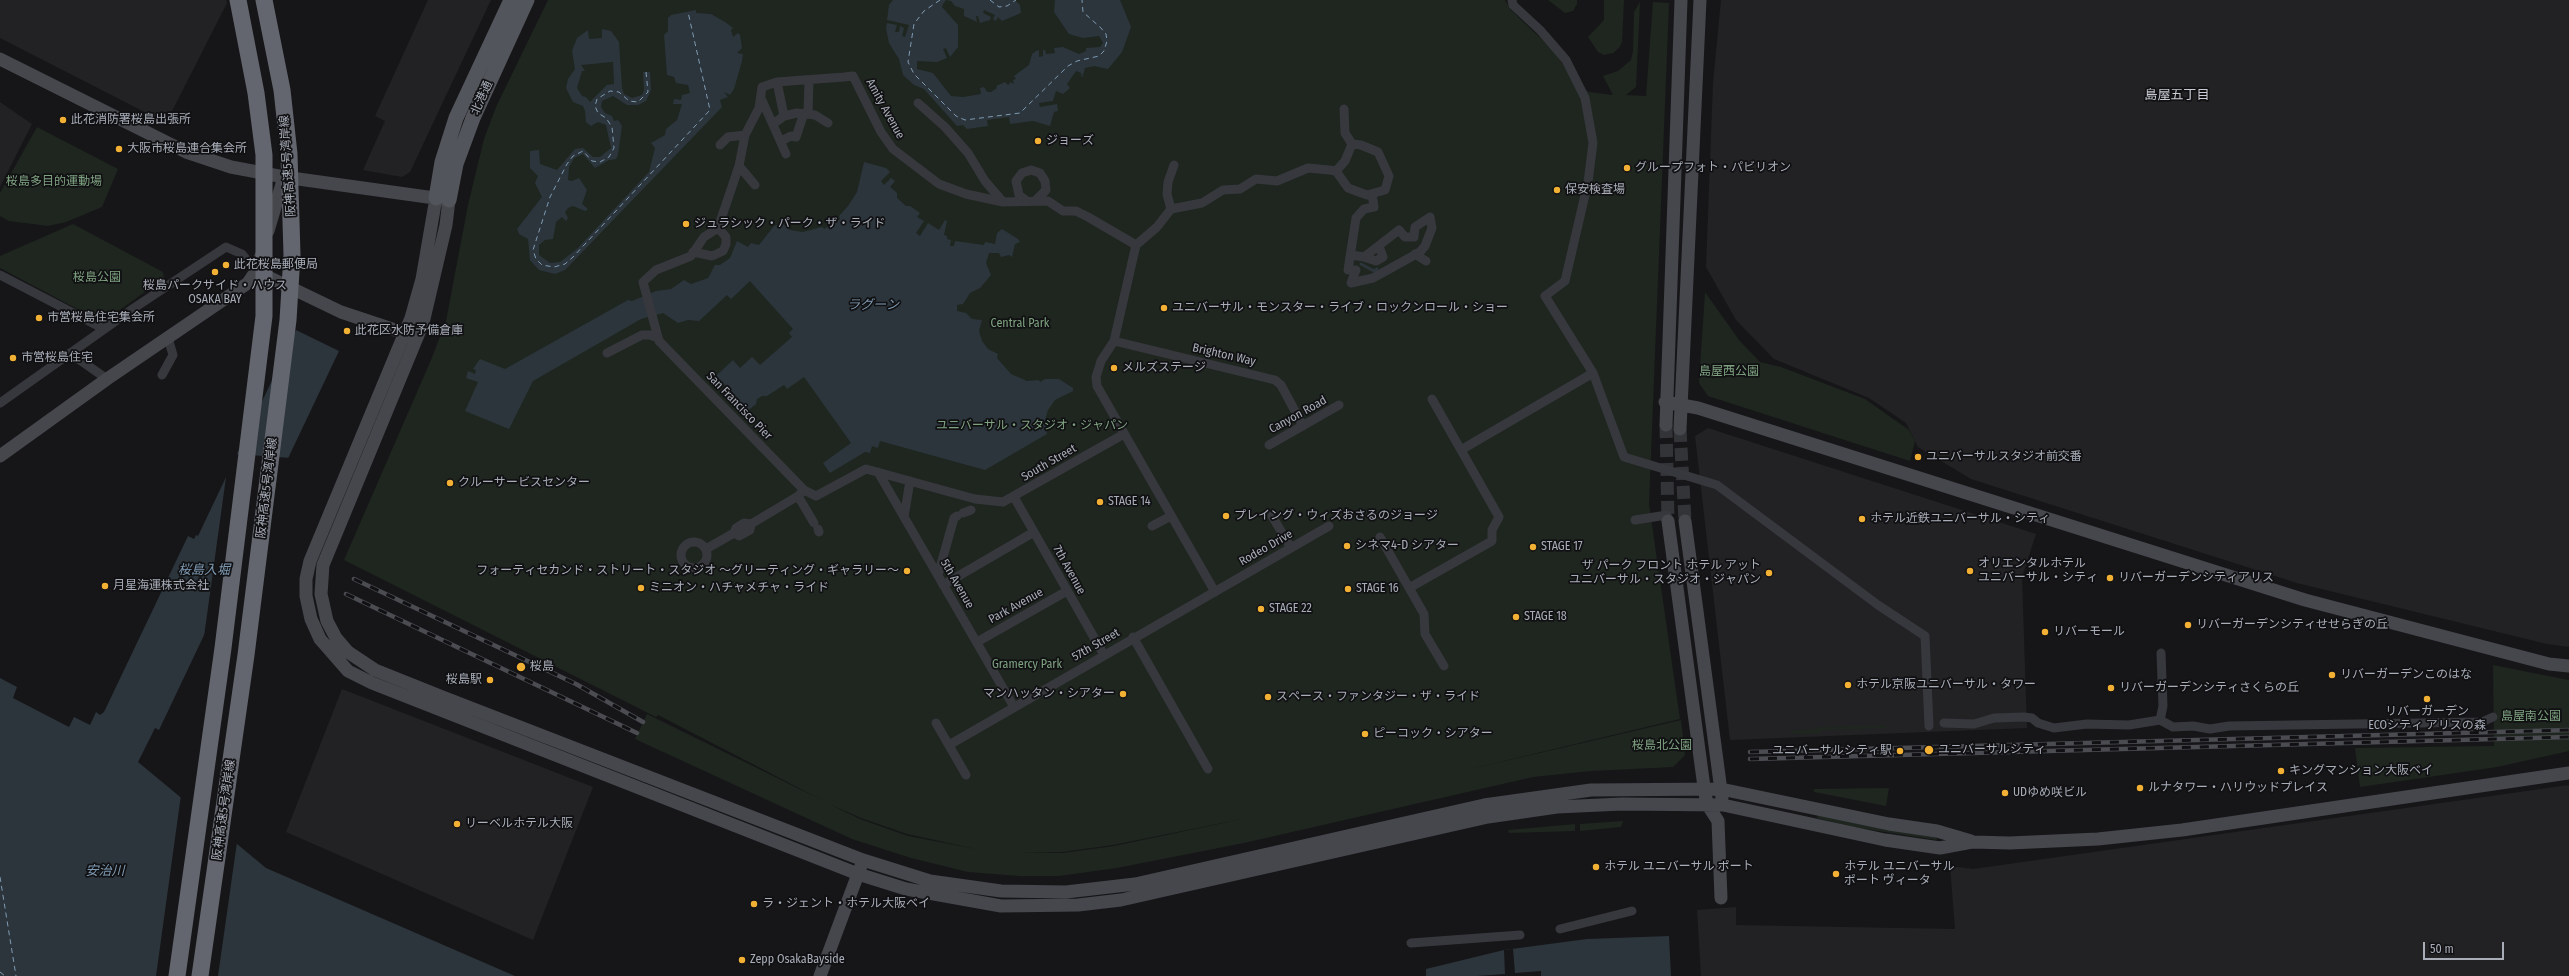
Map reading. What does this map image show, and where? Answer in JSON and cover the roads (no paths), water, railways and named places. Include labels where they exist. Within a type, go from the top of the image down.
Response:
[{"type":"highway","name":"阪神高速5号湾岸線","points":[[177,976],[223,648],[264,316],[264,155],[256,93],[238,0]]},
{"type":"highway","name":"阪神高速5号湾岸線","points":[[200,976],[246,655],[288,320],[292,255],[289,154],[282,90],[264,0]]},
{"type":"main road","name":"北港通","points":[[443,199],[442,162],[456,118],[511,0]]},
{"type":"main road","name":"北港通","points":[[443,199],[473,118],[527,0]]},
{"type":"street","points":[[1512,0],[1513,5],[1540,30],[1566,60],[1585,98],[1593,143],[1588,182],[1565,281],[1545,296],[1593,372],[1624,457],[1717,485],[1878,605],[1925,636],[1929,726]]},
{"type":"street","points":[[1666,425],[1665,402],[1681,0]]},
{"type":"street","points":[[1680,429],[1700,0]]},
{"type":"street","points":[[0,59],[186,152],[231,167],[284,177],[443,199]]},
{"type":"street","name":"Amity Avenue","points":[[810,80],[853,76],[886,140],[908,162],[939,184],[950,189],[1003,202],[1031,200],[1048,201],[1063,210],[1076,211],[1136,245]]},
{"type":"street","points":[[658,338],[643,282],[656,270],[691,256],[704,237],[718,228],[739,166],[745,135],[755,118],[761,98],[762,86],[777,82],[810,80],[806,113],[796,137],[791,136],[780,142]]},
{"type":"street","points":[[777,82],[784,116]]},
{"type":"street","points":[[761,98],[786,154]]},
{"type":"street","points":[[918,103],[945,127],[968,154],[985,181],[1003,202]]},
{"type":"street","points":[[1344,109],[1345,133],[1352,144]]},
{"type":"street","points":[[773,124],[784,116],[806,113],[828,123]]},
{"type":"street","points":[[720,145],[728,137],[745,135]]},
{"type":"street","points":[[1336,171],[1345,161],[1352,144]]},
{"type":"street","points":[[1215,592],[1124,434],[1096,382],[1101,361],[1114,341],[1136,245],[1157,227],[1172,209],[1202,203],[1223,190],[1240,189],[1256,179],[1277,181],[1308,168],[1336,171],[1348,188],[1367,195],[1385,190],[1388,176],[1378,152],[1362,145],[1352,144]]},
{"type":"street","points":[[1172,209],[1168,194],[1168,182],[1174,165]]},
{"type":"street","points":[[739,166],[755,186]]},
{"type":"street","points":[[0,456],[248,283],[256,271],[284,177]]},
{"type":"street","points":[[1351,255],[1376,261],[1383,257],[1379,246],[1399,230],[1405,237],[1414,237],[1415,227],[1430,217],[1432,228],[1425,246],[1415,254],[1373,278],[1351,283],[1356,270],[1348,270],[1356,218],[1364,209],[1374,207],[1372,194]]},
{"type":"street","points":[[443,199],[422,279],[406,332],[310,561],[306,590],[311,620],[320,639],[335,658],[348,671],[372,684],[858,874],[906,889],[962,901],[1001,906],[1078,905],[1121,900],[1488,817],[1557,807],[1622,804],[1722,805],[1885,840],[1940,848],[1972,842],[2010,843],[2091,839],[2175,831],[2569,773]]},
{"type":"street","points":[[443,199],[438,264],[418,339],[323,565],[321,594],[323,609],[336,638],[348,652],[375,670],[863,860],[930,881],[979,889],[1036,893],[1088,891],[1135,884],[1484,805],[1591,790],[1704,787],[1721,789],[1889,824],[1937,831],[1972,842]]},
{"type":"street","points":[[694,252],[712,256],[723,251],[726,240],[724,233],[718,228]]},
{"type":"street","points":[[0,403],[104,329],[226,247],[242,254],[256,271],[341,312],[406,332],[418,339]]},
{"type":"street","points":[[1415,254],[1426,261]]},
{"type":"street","points":[[0,275],[104,329]]},
{"type":"street","points":[[607,353],[642,335],[650,334],[658,338]]},
{"type":"street","points":[[162,375],[173,355],[168,338]]},
{"type":"street","name":"San Francisco Pier","points":[[658,338],[801,493],[817,528]]},
{"type":"street","name":"Brighton Way","points":[[1114,341],[1275,380],[1280,385],[1303,426]]},
{"type":"street","points":[[70,353],[107,380]]},
{"type":"street","points":[[1466,447],[1593,372]]},
{"type":"street","points":[[1409,588],[1492,541],[1492,530],[1498,517],[1432,399]]},
{"type":"street","points":[[1665,402],[1698,408],[2305,600],[2533,660],[2569,666]]},
{"type":"street","name":"Canyon Road","points":[[1269,445],[1339,405]]},
{"type":"street","name":"South Street","points":[[801,493],[816,496],[820,495],[866,469],[996,502],[1014,497],[1124,434]]},
{"type":"street","name":"5th Avenue","points":[[878,472],[1014,707]]},
{"type":"street","points":[[904,517],[910,481]]},
{"type":"street","points":[[706,549],[734,533],[736,528],[744,523],[751,524],[801,493]]},
{"type":"street","name":"7th Avenue","points":[[1014,497],[1104,655]]},
{"type":"street","points":[[938,576],[954,518],[964,513]]},
{"type":"street","points":[[1152,526],[1171,516]]},
{"type":"street","points":[[1272,516],[1291,548]]},
{"type":"street","points":[[1635,520],[1668,518],[1704,787],[1707,804],[1718,821]]},
{"type":"street","points":[[1685,521],[1721,789],[1722,805],[1718,821],[1721,898]]},
{"type":"street","name":"Rodeo Drive","points":[[1215,592],[1329,526]]},
{"type":"street","points":[[943,585],[1034,532]]},
{"type":"street","points":[[1380,537],[1424,614],[1425,634],[1444,666]]},
{"type":"street","name":"Park Avenue","points":[[977,642],[1067,591]]},
{"type":"street","name":"57th Street","points":[[949,745],[1133,637],[1215,592]]},
{"type":"street","points":[[1133,637],[1208,769]]},
{"type":"street","points":[[2160,653],[2163,706],[2160,720]]},
{"type":"street","points":[[1944,723],[1974,724],[1994,718],[2024,717],[2032,718],[2038,723],[2054,728],[2062,728],[2087,724],[2129,725],[2160,720],[2173,727],[2193,726],[2210,729],[2229,726],[2482,722],[2493,717]]},
{"type":"street","points":[[936,723],[966,775]]},
{"type":"street","points":[[820,976],[863,860]]},
{"type":"street","points":[[1560,929],[1632,910]]},
{"type":"street","points":[[1411,944],[1520,935]]},
{"type":"water","points":[[893,0],[946,0],[942,7],[958,25],[958,47],[950,57],[946,48],[943,49],[947,58],[937,62],[917,61],[917,69],[933,73],[951,96],[963,97],[981,94],[980,88],[984,87],[987,92],[991,92],[997,88],[996,86],[1005,82],[1008,85],[1011,82],[1014,84],[1013,80],[1016,79],[1014,76],[1029,65],[1032,54],[1039,50],[1039,57],[1043,56],[1043,50],[1045,50],[1046,54],[1055,53],[1054,48],[1063,47],[1079,54],[1086,51],[1086,48],[1100,47],[1103,43],[1099,36],[1083,38],[1069,34],[1054,12],[1055,0],[1120,0],[1131,27],[1122,52],[1108,69],[1094,66],[1085,68],[1082,78],[1081,73],[1076,71],[1067,84],[1070,88],[1063,94],[1056,91],[1053,101],[1039,103],[1040,107],[1057,104],[1058,111],[1054,112],[1050,126],[1033,121],[1010,124],[1009,117],[987,120],[988,126],[967,129],[963,125],[957,126],[924,89],[914,85],[903,75],[899,59],[889,43],[886,28],[887,23],[897,25],[895,32],[899,32],[900,26],[904,28],[902,36],[905,37],[909,25],[887,20],[889,5]]},
{"type":"water","points":[[946,0],[1015,0],[1020,5],[1021,13],[1002,21],[998,17],[996,21],[993,19],[995,15],[984,10],[983,13],[991,17],[990,20],[980,23],[978,16],[976,16],[977,22],[964,16],[964,9],[955,6],[951,1]]},
{"type":"water","points":[[696,10],[696,13],[711,14],[733,28],[731,30],[733,37],[738,33],[740,35],[742,48],[737,53],[743,54],[734,89],[730,95],[724,92],[728,97],[720,100],[722,107],[565,270],[555,274],[539,270],[530,260],[528,239],[519,234],[517,229],[542,197],[535,183],[538,176],[530,168],[530,151],[539,150],[540,164],[557,170],[575,149],[583,148],[593,157],[600,157],[611,148],[606,125],[598,122],[591,126],[586,122],[583,106],[573,102],[566,88],[568,79],[575,69],[572,51],[577,38],[588,30],[589,39],[602,38],[602,29],[611,31],[619,42],[622,88],[624,94],[632,98],[642,95],[644,90],[643,72],[650,72],[651,90],[646,101],[638,105],[627,105],[613,96],[602,101],[601,107],[605,113],[612,116],[614,121],[618,120],[622,126],[618,155],[616,159],[609,160],[595,168],[583,154],[574,158],[569,167],[568,180],[572,181],[579,178],[587,190],[582,204],[588,209],[585,211],[573,206],[568,208],[565,212],[568,218],[566,221],[562,217],[556,222],[553,239],[545,240],[539,245],[539,255],[550,263],[560,262],[577,249],[649,172],[655,148],[651,143],[665,135],[666,129],[677,120],[682,104],[673,104],[674,99],[681,100],[682,95],[690,93],[688,85],[676,83],[674,77],[667,75],[664,35],[668,31],[668,18],[671,15]],"holes":[[[613,62],[614,84],[607,85],[590,102],[586,97],[582,96],[577,88],[582,71],[585,71],[581,65]]]},
{"type":"water","name":"ラグーン","points":[[864,162],[886,168],[890,172],[881,181],[884,185],[891,178],[895,181],[890,187],[897,193],[897,198],[906,206],[910,206],[920,213],[917,217],[924,221],[916,233],[920,236],[928,223],[939,230],[945,220],[947,221],[944,235],[947,236],[947,239],[951,240],[950,246],[954,246],[955,241],[984,245],[985,242],[995,244],[997,233],[1002,229],[1018,239],[1020,242],[1015,244],[1012,257],[1009,255],[1001,257],[999,253],[989,253],[986,263],[991,275],[980,288],[970,293],[963,304],[957,305],[957,311],[966,313],[972,319],[982,320],[979,331],[982,341],[988,349],[998,354],[997,358],[1011,374],[1027,381],[1039,380],[1040,382],[1045,379],[1059,379],[1073,388],[1073,391],[1055,400],[1048,410],[1045,420],[1047,434],[985,470],[880,441],[878,448],[872,446],[870,453],[865,452],[830,473],[823,463],[851,443],[804,377],[787,389],[784,385],[767,396],[762,396],[757,399],[756,404],[746,412],[726,392],[729,389],[716,376],[733,360],[740,368],[752,357],[760,365],[792,337],[789,333],[793,329],[750,281],[731,299],[727,295],[699,321],[688,320],[678,323],[663,313],[641,319],[533,381],[509,429],[465,411],[478,382],[466,378],[468,371],[475,374],[476,370],[473,369],[480,359],[505,369],[628,300],[632,301],[656,291],[671,289],[684,280],[691,284],[708,278],[715,265],[720,265],[730,258],[737,241],[748,247],[751,243],[759,245],[774,226],[783,224],[790,230],[803,232],[822,227],[824,229],[832,225],[840,219],[839,216],[857,192]]},
{"type":"water","name":"安治川","points":[[296,330],[339,351],[159,730],[155,728],[138,762],[266,868],[515,976],[0,976],[0,678],[17,687],[13,698],[69,727],[74,717],[90,725],[96,712],[100,715],[104,712],[188,536],[194,539],[196,535],[198,536]]},
{"type":"water","points":[[1669,936],[1671,976],[1426,976],[1426,969],[1504,950],[1587,939]]},
{"type":"waterway","points":[[1361,264],[1374,271],[1377,269]]},
{"type":"tunnel","points":[[1666,425],[1668,521]]},
{"type":"tunnel","points":[[1680,429],[1685,521]]},
{"type":"railway","points":[[354,579],[576,684],[643,722]]},
{"type":"railway","points":[[346,594],[637,733]]},
{"type":"railway","points":[[1750,752],[2569,730]]},
{"type":"railway","points":[[1750,759],[2569,737]]},
{"type":"place","name":"此花消防署桜島出張所","points":[[63,120]]},
{"type":"place","name":"ジョーズ","points":[[1038,141]]},
{"type":"place","name":"大阪市桜島連合集会所","points":[[119,149]]},
{"type":"place","name":"グループフォト・パビリオン","points":[[1627,168]]},
{"type":"place","name":"保安検査場","points":[[1557,190]]},
{"type":"place","name":"ジュラシック・パーク・ザ・ライド","points":[[686,224]]},
{"type":"place","name":"此花桜島郵便局","points":[[226,265]]},
{"type":"place","name":"桜島パークサイド・ハウス OSAKA BAY","points":[[215,272]]},
{"type":"place","name":"ユニバーサル・モンスター・ライブ・ロックンロール・ショー","points":[[1164,308]]},
{"type":"place","name":"市営桜島住宅集会所","points":[[39,318]]},
{"type":"place","name":"此花区水防予備倉庫","points":[[347,331]]},
{"type":"place","name":"市営桜島住宅","points":[[13,358]]},
{"type":"place","name":"メルズステージ","points":[[1114,368]]},
{"type":"place","name":"ユニバーサルスタジオ前交番","points":[[1918,457]]},
{"type":"place","name":"クルーサービスセンター","points":[[450,483]]},
{"type":"place","name":"STAGE 14","points":[[1100,502]]},
{"type":"place","name":"プレイング・ウィズおさるのジョージ","points":[[1226,516]]},
{"type":"place","name":"ホテル近鉄ユニバーサル・シティ","points":[[1862,519]]},
{"type":"place","name":"シネマ4-D シアター","points":[[1347,546]]},
{"type":"place","name":"STAGE 17","points":[[1533,547]]},
{"type":"place","name":"フォーティセカンド・ストリート・スタジオ ～グリーティング・ギャラリー～","points":[[907,571]]},
{"type":"place","name":"オリエンタルホテル ユニバーサル・シティ","points":[[1970,571]]},
{"type":"place","name":"ザ パーク フロント ホテル アット ユニバーサル・スタジオ・ジャパン","points":[[1769,573]]},
{"type":"place","name":"リバーガーデンシティアリス","points":[[2110,578]]},
{"type":"place","name":"月星海運株式会社","points":[[105,586]]},
{"type":"place","name":"ミニオン・ハチャメチャ・ライド","points":[[641,588]]},
{"type":"place","name":"STAGE 16","points":[[1348,589]]},
{"type":"place","name":"STAGE 22","points":[[1261,609]]},
{"type":"place","name":"STAGE 18","points":[[1516,617]]},
{"type":"place","name":"リバーガーデンシティせせらぎの丘","points":[[2188,625]]},
{"type":"place","name":"リバーモール","points":[[2045,632]]},
{"type":"place","name":"桜島","points":[[521,667]]},
{"type":"place","name":"リバーガーデンこのはな","points":[[2332,675]]},
{"type":"place","name":"桜島駅","points":[[490,680]]},
{"type":"place","name":"ホテル京阪ユニバーサル・タワー","points":[[1848,685]]},
{"type":"place","name":"リバーガーデンシティさくらの丘","points":[[2111,688]]},
{"type":"place","name":"マンハッタン・シアター","points":[[1123,694]]},
{"type":"place","name":"スペース・ファンタジー・ザ・ライド","points":[[1268,697]]},
{"type":"place","name":"リバーガーデン ECOシティ アリスの森","points":[[2427,699]]},
{"type":"place","name":"ピーコック・シアター","points":[[1365,734]]},
{"type":"place","name":"ユニバーサルシティ","points":[[1929,750]]},
{"type":"place","name":"ユニバーサルシティ駅","points":[[1900,751]]},
{"type":"place","name":"キングマンション大阪ベイ","points":[[2281,771]]},
{"type":"place","name":"ルナタワー・ハリウッドプレイス","points":[[2140,788]]},
{"type":"place","name":"UDゆめ咲ビル","points":[[2005,793]]},
{"type":"place","name":"リーベルホテル大阪","points":[[457,824]]},
{"type":"place","name":"ホテル ユニバーサル ポート","points":[[1596,867]]},
{"type":"place","name":"ホテル ユニバーサル ポート ヴィータ","points":[[1836,874]]},
{"type":"place","name":"ラ・ジェント・ホテル大阪ベイ","points":[[754,904]]},
{"type":"place","name":"Zepp OsakaBayside","points":[[742,960]]},
{"type":"district","name":"島屋五丁目","points":[[2177,95]]},
{"type":"park label","name":"桜島多目的運動場","points":[[54,182]]},
{"type":"park label","name":"桜島公園","points":[[97,278]]},
{"type":"park label","name":"Central Park","points":[[1020,324]]},
{"type":"park label","name":"島屋西公園","points":[[1729,372]]},
{"type":"park label","name":"ユニバーサル・スタジオ・ジャパン","points":[[1032,426]]},
{"type":"park label","name":"Gramercy Park","points":[[1027,665]]},
{"type":"park label","name":"島屋南公園","points":[[2531,717]]},
{"type":"park label","name":"桜島北公園","points":[[1662,746]]},
{"type":"water label","name":"桜島入堀","points":[[204,570]]}]
